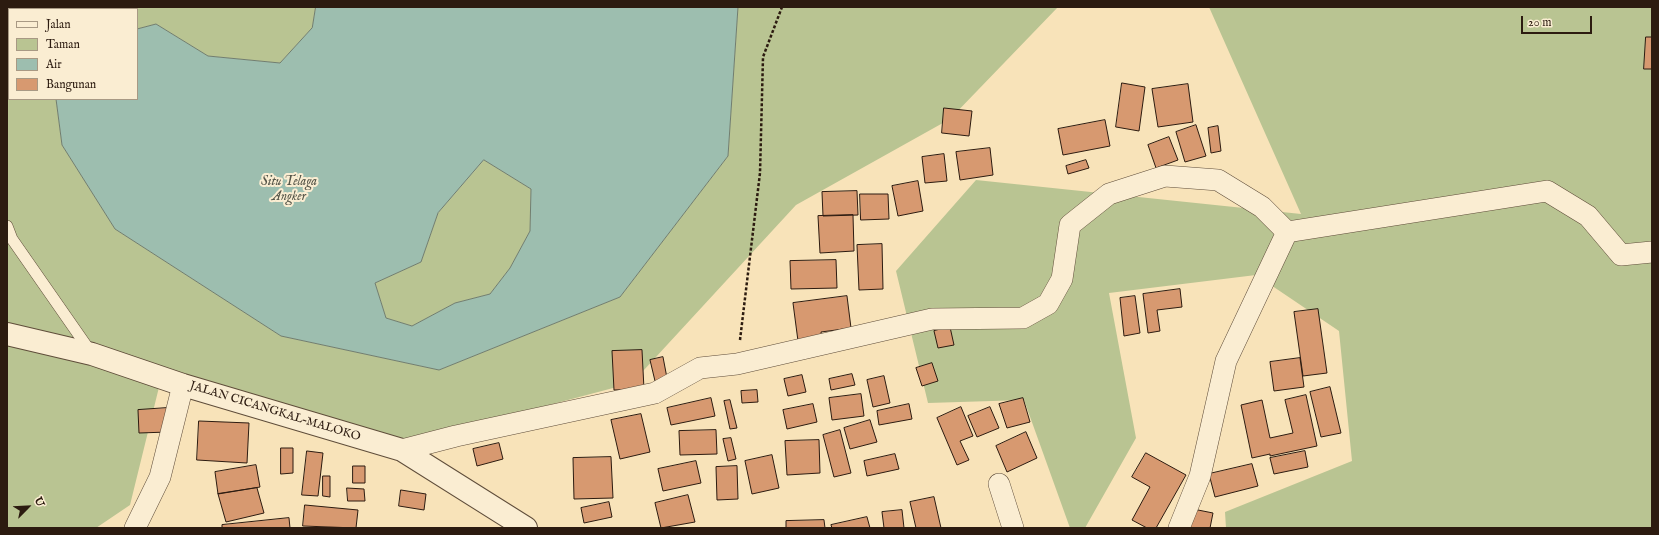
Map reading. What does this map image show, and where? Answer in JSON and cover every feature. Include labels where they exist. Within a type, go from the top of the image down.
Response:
[{"type":"street","points":[[402,450],[456,436],[655,392],[700,368],[737,364],[932,319],[1022,318],[1048,304],[1062,279],[1070,225],[1109,194],[1165,176],[1218,180],[1262,207],[1287,232]]},
{"type":"street","points":[[1287,232],[1546,191],[1588,216],[1621,255],[1652,252]]},
{"type":"street","points":[[1179,528],[1200,476],[1226,362],[1287,232]]},
{"type":"street","name":"JALAN CICANGKAL–MALOKO","points":[[7,334],[92,354],[183,384],[402,450],[526,528]]},
{"type":"street","points":[[135,528],[160,477],[183,384]]},
{"type":"street","points":[[999,484],[1013,528]]},
{"type":"lane","points":[[7,226],[12,239],[92,354]]},
{"type":"path","points":[[737,364],[760,173],[763,57],[782,7]]},
{"type":"green space","points":[[7,7],[316,7],[312,28],[280,63],[208,56],[156,24],[138,29],[138,8],[8,8],[8,100],[56,100],[62,145],[115,229],[281,336],[439,370],[620,297],[728,156],[738,7],[1058,7],[950,119],[796,205],[632,383],[402,444],[161,379],[130,505],[96,528],[7,528]]},
{"type":"green space","points":[[1209,7],[1652,7],[1652,528],[1226,528],[1225,512],[1352,461],[1339,331],[1256,275],[1109,293],[1136,438],[1085,528],[1070,528],[1024,400],[928,403],[896,271],[976,180],[1301,214]]},
{"type":"green space","points":[[484,160],[531,189],[530,231],[510,268],[490,294],[455,303],[412,326],[386,318],[375,283],[421,262],[438,213]]},
{"type":"water","name":"Situ Telaga Angker","points":[[316,7],[738,7],[728,156],[620,297],[439,370],[281,336],[115,229],[62,145],[56,100],[138,100],[138,29],[156,24],[208,56],[280,63],[312,28]],"holes":[[[484,160],[531,189],[530,231],[510,268],[490,294],[455,303],[412,326],[386,318],[375,283],[421,262],[438,213]]]},
{"type":"building","points":[[1646,37],[1652,37],[1652,69],[1644,69]]},
{"type":"building","points":[[1122,83],[1145,87],[1139,131],[1116,127]]},
{"type":"building","points":[[1188,84],[1193,122],[1158,127],[1152,89]]},
{"type":"building","points":[[944,108],[972,111],[969,136],[942,133]]},
{"type":"building","points":[[1105,120],[1110,146],[1063,155],[1058,129]]},
{"type":"building","points":[[1196,125],[1206,156],[1185,162],[1176,132]]},
{"type":"building","points":[[1218,126],[1221,151],[1211,153],[1208,128]]},
{"type":"building","points":[[1169,137],[1178,160],[1156,168],[1148,145]]},
{"type":"building","points":[[990,148],[993,175],[960,180],[956,152]]},
{"type":"building","points":[[944,154],[947,181],[925,183],[922,157]]},
{"type":"building","points":[[1086,160],[1089,168],[1068,174],[1066,166]]},
{"type":"building","points":[[918,181],[923,211],[898,216],[892,186]]},
{"type":"building","points":[[857,191],[858,215],[823,216],[822,192]]},
{"type":"building","points":[[860,194],[888,194],[889,219],[861,220]]},
{"type":"building","points":[[853,215],[854,251],[820,253],[818,216]]},
{"type":"building","points":[[882,244],[883,289],[859,290],[857,245]]},
{"type":"building","points":[[836,260],[837,288],[791,289],[790,261]]},
{"type":"building","points":[[1180,289],[1182,307],[1157,310],[1160,331],[1148,333],[1143,294]]},
{"type":"building","points":[[847,296],[851,328],[821,332],[822,338],[798,341],[793,303]]},
{"type":"building","points":[[1135,296],[1140,333],[1124,336],[1120,298]]},
{"type":"building","points":[[1318,309],[1327,373],[1303,376],[1294,312]]},
{"type":"building","points":[[950,327],[954,345],[938,348],[934,331]]},
{"type":"building","points":[[642,350],[644,389],[614,390],[612,351]]},
{"type":"building","points":[[663,357],[667,378],[655,381],[650,360]]},
{"type":"building","points":[[1300,358],[1304,387],[1274,391],[1270,362]]},
{"type":"building","points":[[932,363],[938,381],[922,386],[916,368]]},
{"type":"building","points":[[852,374],[855,385],[831,390],[829,379]]},
{"type":"building","points":[[802,375],[806,392],[788,396],[784,379]]},
{"type":"building","points":[[884,376],[890,403],[873,407],[867,380]]},
{"type":"building","points":[[1330,387],[1341,433],[1321,437],[1310,392]]},
{"type":"building","points":[[757,390],[758,402],[742,403],[741,391]]},
{"type":"building","points":[[861,394],[864,416],[832,420],[829,398]]},
{"type":"building","points":[[1306,395],[1317,446],[1270,456],[1270,454],[1252,458],[1241,405],[1262,400],[1270,438],[1293,433],[1285,400]]},
{"type":"building","points":[[711,398],[715,416],[671,425],[667,408]]},
{"type":"building","points":[[1023,398],[1030,422],[1007,428],[999,404]]},
{"type":"building","points":[[730,400],[737,428],[730,429],[724,401]]},
{"type":"building","points":[[813,404],[817,422],[787,429],[783,410]]},
{"type":"building","points":[[909,404],[912,419],[879,425],[877,411]]},
{"type":"building","points":[[961,407],[973,436],[960,441],[969,460],[957,465],[937,418]]},
{"type":"building","points":[[990,407],[999,428],[977,437],[968,416]]},
{"type":"building","points":[[167,408],[168,432],[139,433],[138,410]]},
{"type":"building","points":[[641,414],[650,452],[620,459],[611,420]]},
{"type":"building","points":[[870,420],[877,442],[850,449],[844,428]]},
{"type":"building","points":[[199,421],[249,423],[247,463],[197,460]]},
{"type":"building","points":[[716,430],[717,454],[680,455],[679,431]]},
{"type":"building","points":[[840,430],[851,473],[834,477],[823,435]]},
{"type":"building","points":[[1026,432],[1037,458],[1007,472],[996,446]]},
{"type":"building","points":[[731,438],[736,459],[728,461],[723,439]]},
{"type":"building","points":[[819,440],[820,473],[787,475],[785,441]]},
{"type":"building","points":[[499,443],[503,459],[477,466],[473,449]]},
{"type":"building","points":[[281,448],[293,448],[293,473],[281,474]]},
{"type":"building","points":[[307,451],[323,453],[318,496],[302,495]]},
{"type":"building","points":[[1305,451],[1308,467],[1274,474],[1270,458]]},
{"type":"building","points":[[1146,453],[1186,475],[1156,528],[1147,528],[1132,520],[1150,487],[1132,477]]},
{"type":"building","points":[[895,454],[899,469],[867,476],[864,461]]},
{"type":"building","points":[[772,455],[779,488],[752,494],[745,461]]},
{"type":"building","points":[[611,457],[613,498],[574,499],[573,458]]},
{"type":"building","points":[[696,461],[701,483],[663,491],[658,469]]},
{"type":"building","points":[[1252,464],[1258,486],[1215,497],[1209,474]]},
{"type":"building","points":[[256,465],[260,487],[218,494],[215,472]]},
{"type":"building","points":[[353,466],[365,466],[365,483],[353,483]]},
{"type":"building","points":[[737,466],[738,499],[717,500],[716,467]]},
{"type":"building","points":[[323,476],[330,476],[330,497],[323,496]]},
{"type":"building","points":[[257,488],[264,513],[226,522],[218,494]]},
{"type":"building","points":[[347,488],[364,489],[365,501],[348,501]]},
{"type":"building","points":[[401,490],[426,494],[424,510],[399,506]]},
{"type":"building","points":[[688,495],[695,522],[661,528],[655,503]]},
{"type":"building","points":[[934,497],[941,528],[916,528],[910,502]]},
{"type":"building","points":[[609,502],[612,517],[584,523],[581,508]]},
{"type":"building","points":[[305,505],[358,510],[356,528],[303,526]]},
{"type":"building","points":[[1193,509],[1213,513],[1210,528],[1189,528]]},
{"type":"building","points":[[902,510],[904,528],[884,528],[882,512]]},
{"type":"building","points":[[867,517],[870,528],[832,528],[831,525]]},
{"type":"building","points":[[289,518],[290,528],[222,528],[222,525]]},
{"type":"building","points":[[824,520],[825,528],[786,528],[786,521]]}]
